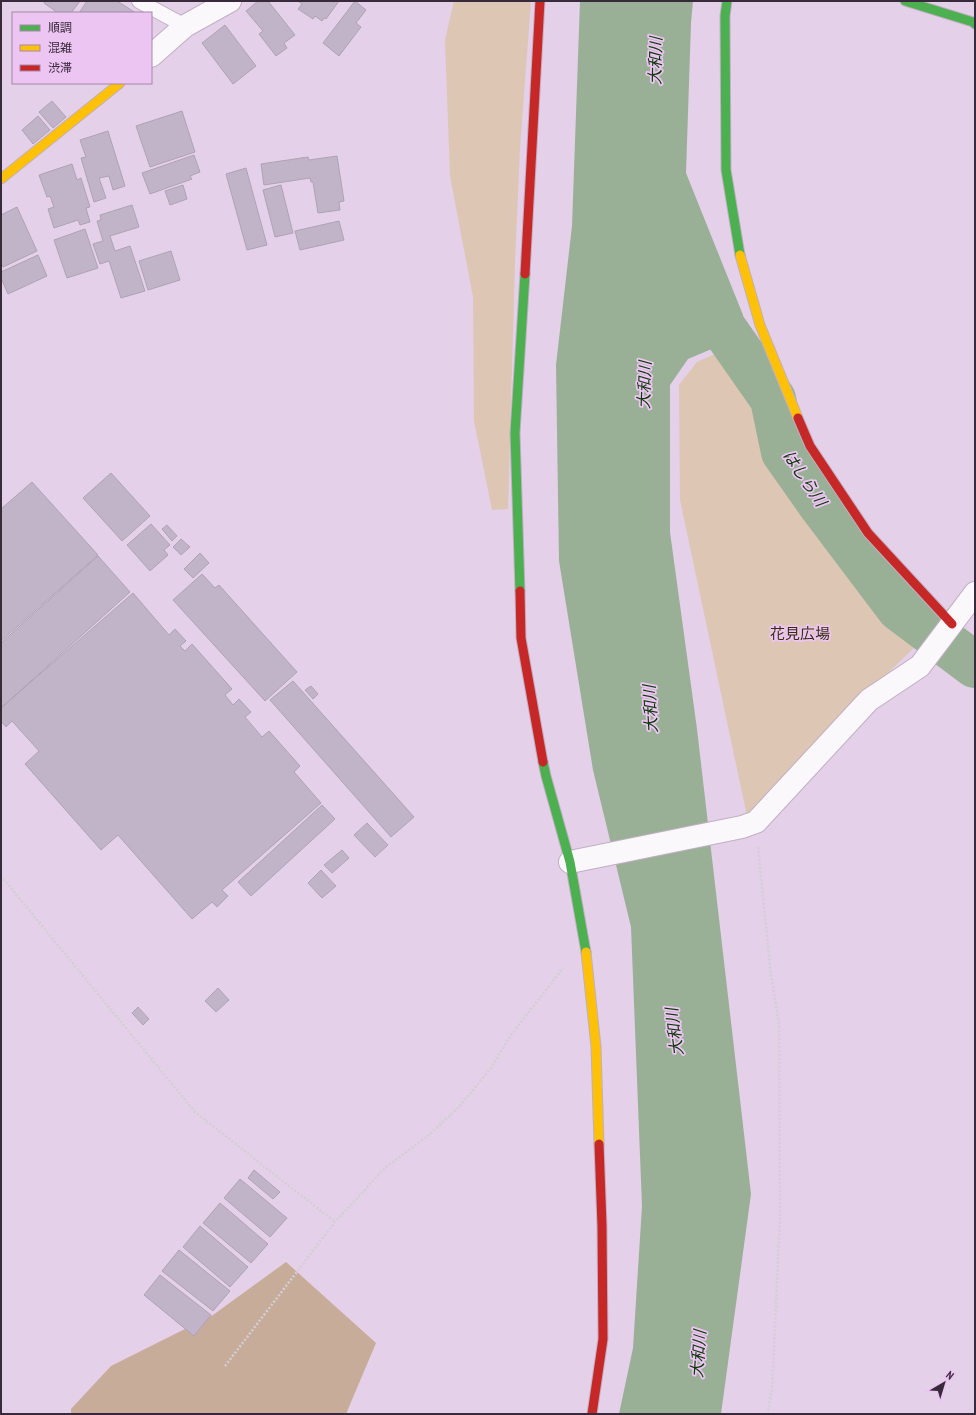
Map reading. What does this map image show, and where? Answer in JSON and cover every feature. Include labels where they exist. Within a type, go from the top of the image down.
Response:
[{"type":"street","points":[[152,55],[185,26],[230,1]]},
{"type":"street","points":[[540,1],[530,196],[515,433],[521,638],[546,776],[575,860],[596,1047],[602,1226],[603,1339],[592,1414]]},
{"type":"street","points":[[727,1],[725,16],[726,170],[740,254],[760,325],[810,446],[868,533],[952,624]]},
{"type":"street","points":[[905,1],[974,22]]},
{"type":"street","points":[[1,179],[119,84]]},
{"type":"street","points":[[575,860],[749,825],[869,700],[920,666],[975,593]]},
{"type":"lane","points":[[139,1],[185,26]]},
{"type":"path","points":[[749,825],[779,1023],[780,1218],[772,1391],[767,1414]]},
{"type":"path","points":[[1,876],[194,1112],[335,1222]]},
{"type":"path","points":[[225,1366],[335,1222],[385,1168],[430,1134],[459,1107],[491,1068],[511,1035],[585,939]]},
{"type":"green space","points":[[454,1],[531,1],[520,148],[508,509],[492,510],[474,421],[473,297],[450,176],[445,40]]},
{"type":"green space","name":"花見広場","points":[[731,352],[760,390],[766,404],[778,456],[920,642],[865,695],[747,816],[680,500],[679,385],[697,362],[717,353]]},
{"type":"shaded area","points":[[286,1262],[376,1343],[346,1414],[71,1414],[71,1409],[111,1366],[213,1315]]},
{"type":"water","name":"大和川","points":[[580,1],[693,1],[686,173],[743,315],[745,347],[714,348],[688,359],[670,385],[670,532],[697,729],[751,1194],[721,1414],[619,1414],[633,1348],[642,1206],[631,927],[593,770],[559,561],[556,365],[572,226]]},
{"type":"building","points":[[45,1],[80,1],[72,12],[57,12],[44,3]]},
{"type":"building","points":[[87,1],[117,1],[134,12],[80,12]]},
{"type":"building","points":[[258,1],[268,1],[295,35],[284,43],[287,48],[276,56],[259,34],[263,31],[246,11]]},
{"type":"building","points":[[298,1],[339,1],[326,19],[324,18],[322,21],[315,16],[313,19],[298,9],[302,4]]},
{"type":"building","points":[[355,1],[366,10],[356,23],[361,27],[339,56],[323,43]]},
{"type":"building","points":[[225,25],[256,66],[233,84],[202,43]]},
{"type":"building","points":[[52,101],[66,117],[53,128],[39,112]]},
{"type":"building","points":[[182,111],[195,152],[150,167],[136,126]]},
{"type":"building","points":[[38,116],[50,130],[33,144],[22,130]]},
{"type":"building","points":[[108,131],[125,186],[113,190],[109,176],[99,178],[106,198],[94,202],[81,158],[86,157],[80,140]]},
{"type":"building","points":[[194,155],[200,172],[190,176],[192,179],[150,194],[142,173]]},
{"type":"building","points":[[337,156],[344,201],[339,202],[340,210],[318,213],[313,182],[311,182],[310,178],[264,185],[261,164],[308,157],[309,160]]},
{"type":"building","points":[[72,164],[77,180],[81,178],[90,207],[86,208],[90,222],[80,225],[78,220],[54,228],[48,209],[54,207],[50,196],[47,197],[39,175]]},
{"type":"building","points":[[246,168],[267,245],[247,250],[226,174]]},
{"type":"building","points":[[183,185],[187,199],[170,205],[165,191]]},
{"type":"building","points":[[281,185],[293,233],[275,237],[263,190]]},
{"type":"building","points":[[132,205],[139,227],[110,236],[115,251],[130,246],[145,291],[121,298],[109,261],[100,264],[93,244],[103,241],[97,221],[101,220],[100,215]]},
{"type":"building","points":[[17,207],[37,251],[3,267],[1,263],[1,215]]},
{"type":"building","points":[[339,221],[344,240],[300,250],[295,231]]},
{"type":"building","points":[[85,229],[98,268],[67,278],[54,240]]},
{"type":"building","points":[[171,251],[180,280],[148,290],[139,261]]},
{"type":"building","points":[[38,255],[47,276],[8,294],[1,278],[1,272]]},
{"type":"building","points":[[111,473],[150,516],[122,541],[83,498]]},
{"type":"building","points":[[32,482],[98,555],[1,641],[1,509]]},
{"type":"building","points":[[151,524],[170,545],[164,550],[168,555],[150,571],[127,545]]},
{"type":"building","points":[[167,525],[177,536],[172,541],[162,529]]},
{"type":"building","points":[[181,539],[190,547],[181,555],[173,547]]},
{"type":"building","points":[[200,553],[209,563],[193,578],[184,569]]},
{"type":"building","points":[[98,556],[130,592],[1,708],[1,643]]},
{"type":"building","points":[[202,574],[215,588],[219,585],[297,672],[265,701],[173,600]]},
{"type":"building","points":[[133,593],[169,635],[175,629],[186,641],[180,646],[185,651],[192,644],[232,689],[225,695],[233,705],[239,699],[251,712],[245,717],[262,737],[269,731],[300,766],[294,772],[321,803],[222,890],[228,896],[217,907],[212,902],[192,919],[118,835],[101,850],[25,764],[39,751],[12,721],[6,727],[1,721],[1,708]]},
{"type":"building","points":[[293,681],[414,817],[391,837],[270,700]]},
{"type":"building","points":[[311,686],[318,694],[313,699],[305,690]]},
{"type":"building","points":[[322,805],[335,819],[251,896],[238,882]]},
{"type":"building","points":[[367,823],[388,845],[375,857],[354,835]]},
{"type":"building","points":[[342,850],[349,858],[332,873],[324,865]]},
{"type":"building","points":[[321,870],[336,886],[322,898],[308,883]]},
{"type":"building","points":[[218,988],[229,1000],[216,1012],[205,1001]]},
{"type":"building","points":[[138,1007],[149,1019],[143,1025],[132,1013]]},
{"type":"building","points":[[254,1170],[280,1192],[273,1199],[248,1178]]},
{"type":"building","points":[[240,1179],[287,1218],[270,1237],[224,1198]]},
{"type":"building","points":[[220,1203],[268,1244],[251,1263],[203,1223]]},
{"type":"building","points":[[200,1226],[248,1267],[230,1287],[183,1247]]},
{"type":"building","points":[[179,1250],[230,1291],[213,1311],[162,1271]]},
{"type":"building","points":[[160,1275],[211,1315],[194,1336],[144,1295]]},
{"type":"waterway","name":"はしら川","points":[[701,296],[773,399],[784,452],[822,506],[899,608],[975,665]]},
{"type":"traffic: fast","points":[[727,1],[725,16],[726,170],[740,255]]},
{"type":"traffic: fast","points":[[905,1],[973,22],[975,24]]},
{"type":"traffic: fast","points":[[520,591],[515,433],[525,274]]},
{"type":"traffic: fast","points":[[543,762],[570,862],[586,952]]},
{"type":"traffic: slow","points":[[1,179],[119,84]]},
{"type":"traffic: slow","points":[[740,255],[760,325],[798,418]]},
{"type":"traffic: slow","points":[[586,952],[596,1047],[599,1144]]},
{"type":"traffic: jam","points":[[525,274],[540,1]]},
{"type":"traffic: jam","points":[[798,418],[810,446],[868,533],[952,624]]},
{"type":"traffic: jam","points":[[520,591],[521,638],[543,762]]},
{"type":"traffic: jam","points":[[592,1414],[603,1339],[602,1226],[599,1144]]}]
